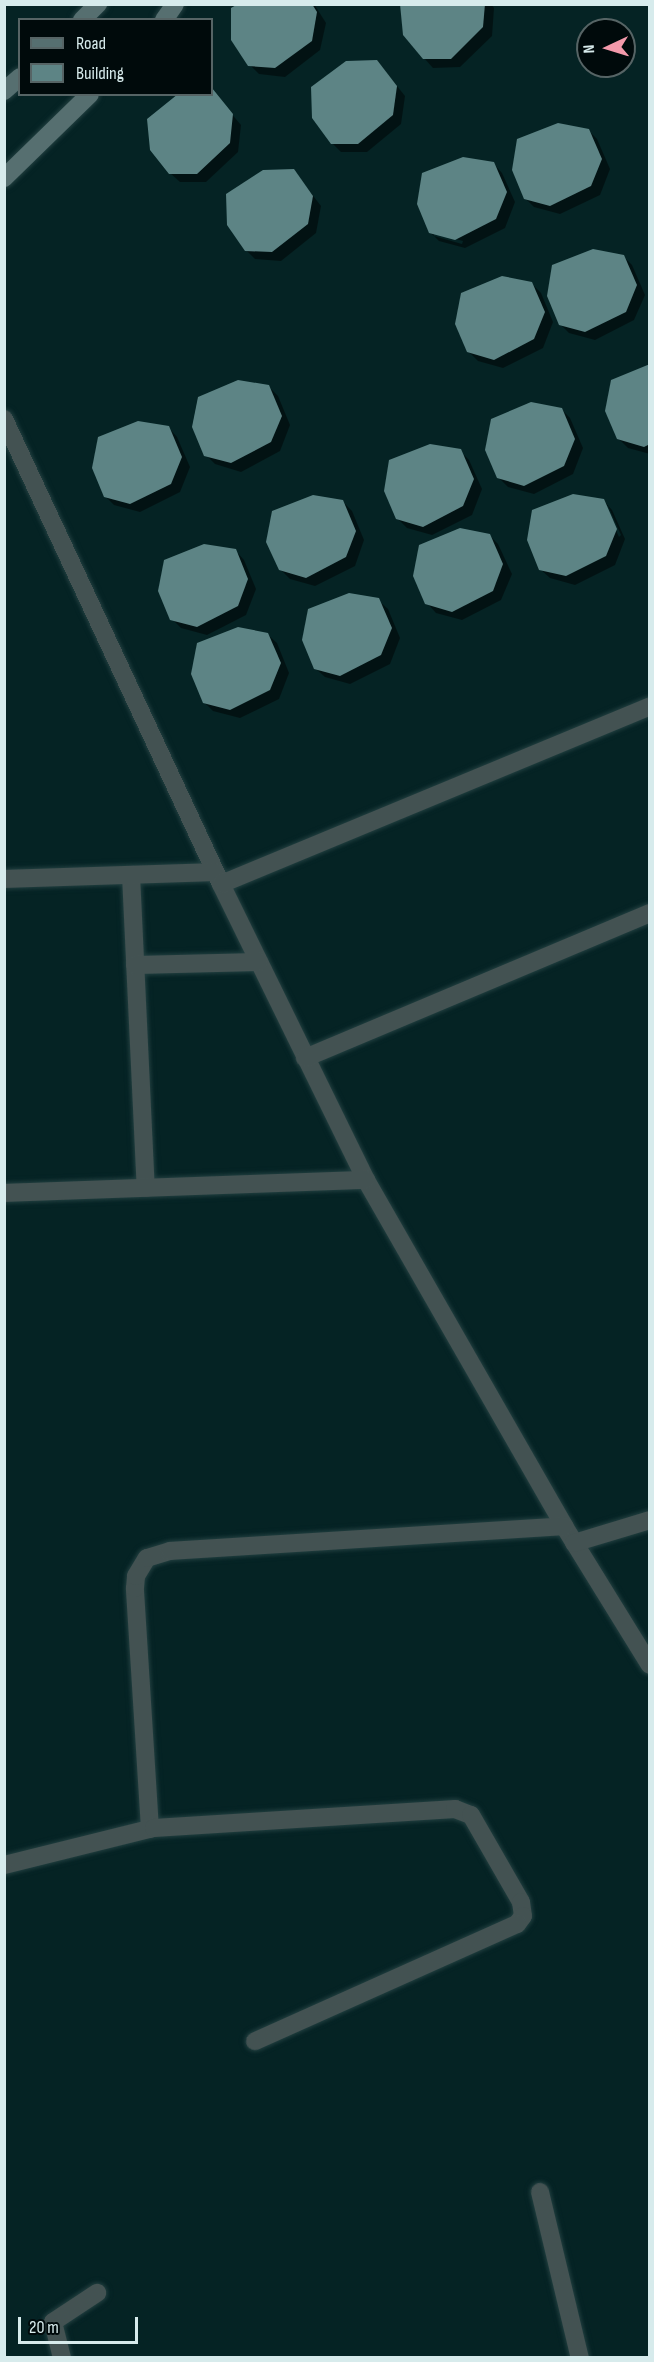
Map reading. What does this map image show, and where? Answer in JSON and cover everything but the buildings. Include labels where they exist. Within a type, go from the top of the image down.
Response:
[{"type":"street","points":[[84,18],[98,4]]},
{"type":"street","points":[[165,18],[175,4]]},
{"type":"street","points":[[4,91],[18,79]]},
{"type":"street","points":[[4,178],[88,96]]},
{"type":"street","points":[[4,419],[218,878],[366,1180],[564,1526],[650,1665]]},
{"type":"street","points":[[4,879],[131,875],[218,878],[650,706]]},
{"type":"street","points":[[131,875],[146,1188]]},
{"type":"street","points":[[305,1058],[648,917]]},
{"type":"street","points":[[135,965],[259,962]]},
{"type":"street","points":[[4,1193],[366,1180]]},
{"type":"street","points":[[574,1543],[650,1520]]},
{"type":"street","points":[[150,1829],[135,1588],[136,1576],[147,1558],[170,1551],[564,1526]]},
{"type":"street","points":[[4,1865],[150,1829],[464,1810],[477,1822],[521,1902],[523,1916],[517,1924],[255,2041]]},
{"type":"street","points":[[540,2192],[580,2358]]},
{"type":"street","points":[[62,2358],[53,2322],[97,2294]]}]
